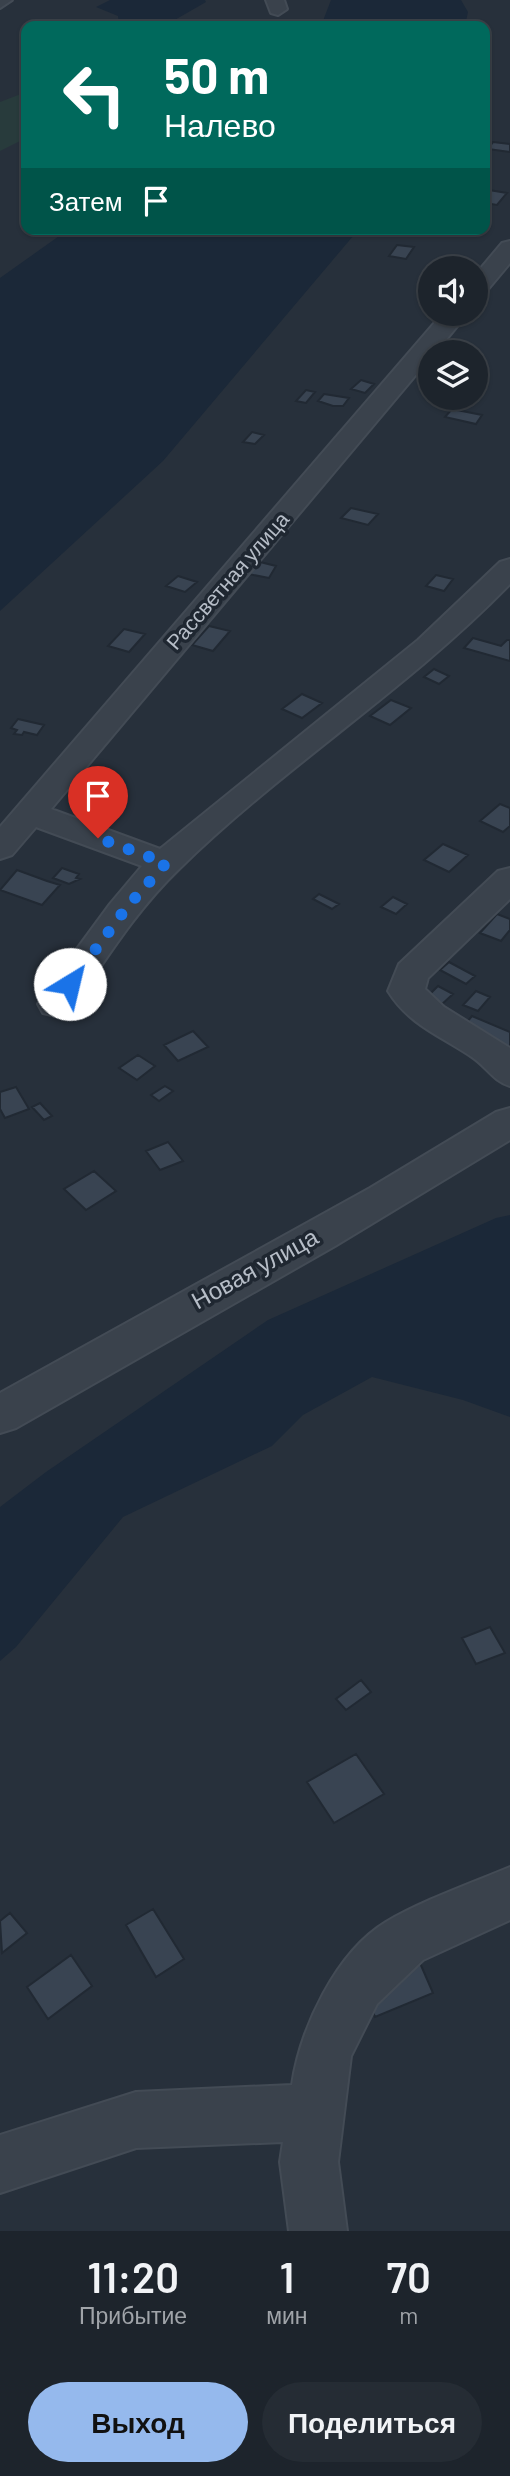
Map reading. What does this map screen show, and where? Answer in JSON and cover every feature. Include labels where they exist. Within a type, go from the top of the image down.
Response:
[{"type":"street","points":[[488,275],[510,248]]},
{"type":"street","name":"Рассветная улица","points":[[0,848],[445,326]]},
{"type":"street","points":[[56,1004],[127,907],[166,863],[249,791],[356,707],[490,590],[510,568]]},
{"type":"street","points":[[30,813],[166,863]]},
{"type":"street","points":[[507,1063],[418,1009],[406,991],[412,973],[510,879]]},
{"type":"street","name":"Новая улица","points":[[0,1415],[142,1332],[431,1173],[510,1122]]},
{"type":"street","points":[[318,2231],[309,2162],[324,2052],[358,1985],[404,1941],[510,1893]]},
{"type":"street","points":[[0,2164],[136,2120],[316,2112]]},
{"type":"shaded area","points":[[21,94],[21,140],[0,151],[0,102]]},
{"type":"water","points":[[110,0],[206,2],[173,21],[118,21],[118,16],[96,7]]},
{"type":"water","points":[[331,0],[461,0],[468,12],[466,21],[323,21]]},
{"type":"water","points":[[61,235],[354,235],[163,461],[0,611],[0,278]]},
{"type":"water","points":[[510,1215],[510,1417],[463,1400],[372,1377],[303,1415],[272,1446],[123,1517],[16,1647],[0,1661],[0,1507],[46,1472],[268,1320],[496,1218]]},
{"type":"building","points":[[493,142],[510,144],[510,152],[490,149]]},
{"type":"building","points":[[490,190],[507,193],[497,205],[490,204]]},
{"type":"building","points":[[397,245],[414,247],[406,259],[389,256]]},
{"type":"building","points":[[361,380],[374,384],[365,393],[351,389]]},
{"type":"building","points":[[306,390],[315,392],[306,403],[296,401]]},
{"type":"building","points":[[324,394],[349,398],[343,406],[333,406],[318,401]]},
{"type":"building","points":[[451,410],[482,415],[476,424],[445,417]]},
{"type":"building","points":[[252,432],[264,435],[255,444],[243,442]]},
{"type":"building","points":[[351,508],[378,514],[368,525],[341,518]]},
{"type":"building","points":[[256,561],[276,566],[269,578],[248,574]]},
{"type":"building","points":[[436,575],[453,579],[444,591],[426,586]]},
{"type":"building","points":[[178,576],[197,582],[185,592],[166,586]]},
{"type":"building","points":[[209,626],[230,631],[213,651],[192,645]]},
{"type":"building","points":[[124,629],[145,634],[129,652],[108,646]]},
{"type":"building","points":[[473,638],[501,646],[510,640],[510,661],[464,648]]},
{"type":"building","points":[[434,669],[449,676],[439,684],[424,677]]},
{"type":"building","points":[[302,694],[322,703],[302,718],[282,709]]},
{"type":"building","points":[[391,700],[411,708],[390,725],[370,716]]},
{"type":"building","points":[[18,719],[44,725],[37,735],[24,732],[22,735],[14,734],[17,730],[11,728]]},
{"type":"building","points":[[500,804],[510,808],[510,826],[503,832],[480,821]]},
{"type":"building","points":[[443,844],[468,855],[449,872],[424,860]]},
{"type":"building","points":[[62,868],[79,874],[76,878],[80,879],[69,884],[53,878]]},
{"type":"building","points":[[17,870],[60,885],[42,905],[0,890]]},
{"type":"building","points":[[319,894],[339,904],[332,909],[313,899]]},
{"type":"building","points":[[393,897],[407,904],[396,914],[381,907]]},
{"type":"building","points":[[497,914],[510,919],[510,930],[501,941],[480,933]]},
{"type":"building","points":[[449,962],[475,976],[466,984],[440,970]]},
{"type":"building","points":[[438,986],[453,994],[440,1006],[425,999]]},
{"type":"building","points":[[476,991],[490,997],[478,1011],[463,1005]]},
{"type":"building","points":[[472,1016],[510,1032],[510,1049],[461,1029]]},
{"type":"building","points":[[193,1031],[208,1047],[178,1061],[164,1045]]},
{"type":"building","points":[[138,1055],[155,1066],[137,1080],[119,1068]]},
{"type":"building","points":[[165,1086],[173,1091],[159,1101],[151,1095]]},
{"type":"building","points":[[16,1087],[29,1109],[5,1118],[0,1109],[0,1092]]},
{"type":"building","points":[[40,1103],[52,1116],[44,1120],[32,1107]]},
{"type":"building","points":[[168,1142],[183,1161],[160,1170],[146,1151]]},
{"type":"building","points":[[94,1171],[116,1191],[86,1210],[64,1189]]},
{"type":"building","points":[[490,1627],[505,1653],[476,1664],[462,1638]]},
{"type":"building","points":[[361,1680],[371,1692],[346,1710],[336,1699]]},
{"type":"building","points":[[356,1754],[384,1794],[334,1823],[307,1782]]},
{"type":"building","points":[[153,1909],[184,1959],[156,1977],[126,1925]]},
{"type":"building","points":[[10,1913],[27,1933],[2,1953],[0,1921]]},
{"type":"building","points":[[71,1955],[92,1986],[48,2019],[27,1987]]},
{"type":"building","points":[[420,1963],[433,1993],[375,2017],[362,1986]]},
{"type":"route","points":[[70,984],[127,907],[166,863],[98,838]]}]
